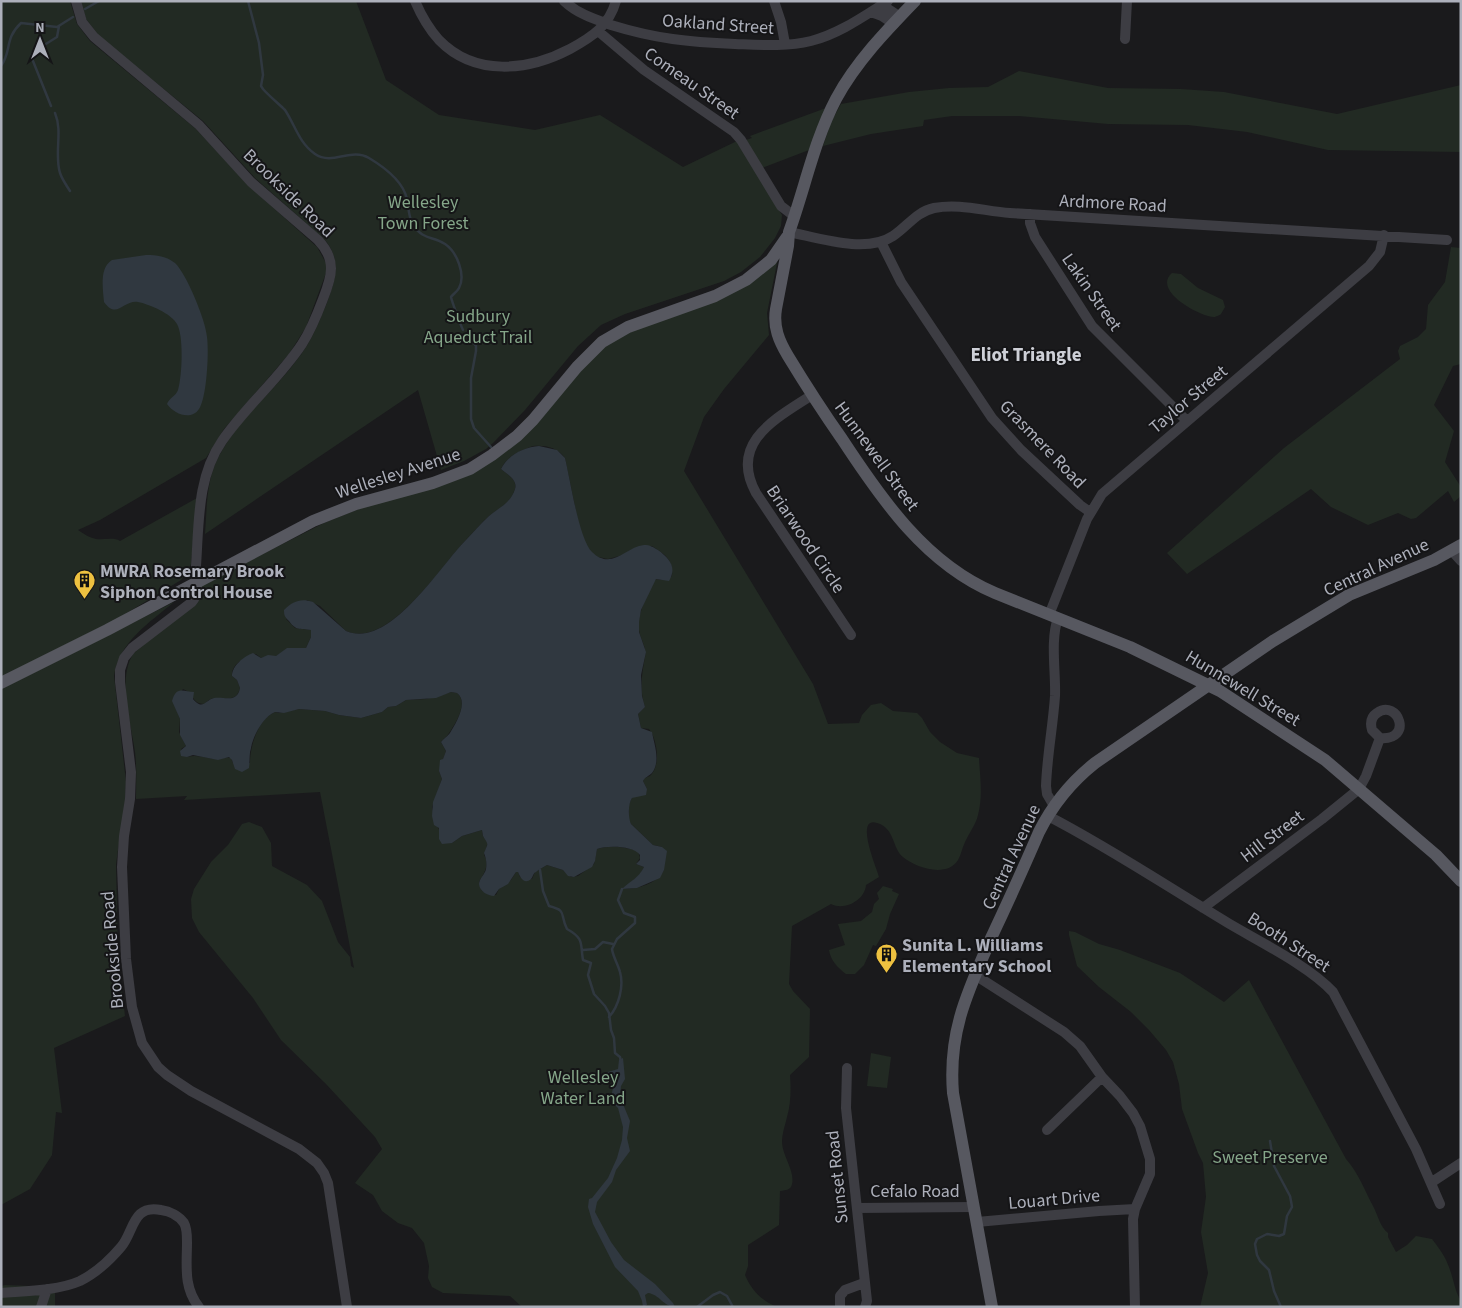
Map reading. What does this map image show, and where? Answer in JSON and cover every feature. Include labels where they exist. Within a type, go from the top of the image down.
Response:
[{"type":"main road","name":"Hunnewell Street","points":[[915,1],[854,69],[836,100],[819,138],[789,232],[775,324],[781,345],[812,395],[882,499],[925,545],[959,575],[976,585],[1130,647],[1209,685],[1325,760],[1436,855],[1461,881]]},
{"type":"main road","name":"Wellesley Avenue","points":[[1,683],[94,637],[282,537],[326,516],[356,504],[453,477],[478,464],[508,444],[533,420],[577,367],[602,342],[622,330],[714,296],[746,280],[771,260],[789,232]]},
{"type":"main road","name":"Central Avenue","points":[[992,1307],[954,1098],[952,1067],[958,1023],[975,975],[1051,811],[1071,784],[1092,765],[1273,641],[1348,595],[1458,552]]},
{"type":"street","name":"Brookside Road","points":[[76,1],[82,22],[94,38],[199,125],[251,182],[318,240],[326,250],[331,262],[328,284],[314,321],[303,343],[228,432],[215,451],[209,466],[201,502],[196,584],[183,609],[132,648],[124,658],[120,674],[131,772],[130,799],[124,836],[122,867],[126,959],[132,1007],[142,1044],[158,1067],[167,1075],[191,1091],[299,1149],[317,1163],[324,1173],[331,1198],[347,1307]]},
{"type":"street","points":[[414,1],[431,30],[444,44],[465,58],[492,66],[513,67],[539,62],[572,48],[598,31],[606,23],[612,14],[616,1]]},
{"type":"street","name":"Oakland Street","points":[[564,1],[584,15],[606,23],[645,35],[674,40],[750,44],[804,43],[822,38],[885,3],[897,21]]},
{"type":"street","points":[[774,1],[781,22],[785,44]]},
{"type":"street","points":[[1125,39],[1127,1]]},
{"type":"street","points":[[871,12],[897,21]]},
{"type":"street","name":"Comeau Street","points":[[598,31],[640,66],[734,132],[781,206],[794,216]]},
{"type":"street","name":"Ardmore Road","points":[[789,232],[851,244],[870,244],[881,242],[897,233],[915,217],[932,208],[956,206],[991,212],[1447,240]]},
{"type":"street","name":"Lakin Street","points":[[1030,214],[1031,228],[1035,237],[1089,322],[1106,342],[1187,421]]},
{"type":"street","name":"Taylor Street","points":[[1051,811],[1046,786],[1054,710],[1056,636],[1054,616],[1090,512],[1107,489],[1368,266],[1380,252],[1384,235]]},
{"type":"street","name":"Grasmere Road","points":[[881,242],[901,282],[992,418],[1021,450],[1090,512]]},
{"type":"street","name":"Briarwood Circle","points":[[812,395],[774,420],[758,436],[749,456],[749,478],[756,493],[851,635]]},
{"type":"street","points":[[1359,788],[1366,776],[1380,738]]},
{"type":"street","name":"Hill Street","points":[[1203,908],[1322,819],[1359,788]]},
{"type":"street","name":"Booth Street","points":[[1051,811],[1100,844],[1315,976],[1333,992],[1416,1149],[1440,1204]]},
{"type":"street","points":[[975,975],[1064,1032],[1080,1046],[1102,1077],[1120,1096],[1140,1126],[1150,1159],[1150,1174],[1134,1210],[1134,1307]]},
{"type":"street","name":"Sunset Road","points":[[847,1068],[845,1104],[867,1301],[865,1307]]},
{"type":"street","points":[[1047,1130],[1102,1077]]},
{"type":"street","points":[[1432,1182],[1461,1163]]},
{"type":"street","name":"Cefalo Road","points":[[857,1208],[974,1207]]},
{"type":"street","points":[[1,1293],[47,1289],[79,1281],[96,1271],[112,1258],[123,1245],[130,1228],[141,1213],[150,1210],[160,1210],[170,1212],[185,1225],[187,1234],[186,1281],[193,1300],[199,1307]]},
{"type":"street","name":"Louart Drive","points":[[977,1222],[1099,1211],[1134,1210]]},
{"type":"street","points":[[840,1307],[840,1296],[845,1290],[864,1283]]},
{"type":"street","points":[[41,1307],[47,1289]]},
{"type":"green space","points":[[1,1],[70,1],[77,24],[90,41],[196,129],[248,185],[317,247],[326,263],[326,273],[306,327],[289,354],[224,429],[206,458],[100,520],[78,530],[94,538],[120,541],[197,498],[191,564],[187,573],[181,580],[117,619],[1,677]]},
{"type":"green space","name":"Wellesley Town Forest","points":[[81,1],[356,1],[386,80],[439,115],[535,130],[600,115],[683,167],[737,141],[782,215],[781,226],[775,238],[760,257],[741,272],[724,281],[625,314],[601,325],[578,346],[525,410],[493,443],[464,461],[441,470],[418,390],[205,534],[209,484],[219,456],[236,430],[287,373],[306,347],[331,292],[335,277],[335,262],[330,247],[325,240],[255,178],[203,121],[100,37],[86,19]]},
{"type":"green space","points":[[1019,71],[1108,88],[1181,89],[1224,92],[1337,114],[1461,85],[1461,152],[1328,150],[1247,132],[1188,125],[1108,124],[1019,116],[952,116],[924,120],[923,126],[871,134],[823,146],[831,122],[841,104],[909,92],[988,87]]},
{"type":"green space","points":[[826,108],[809,150],[762,168],[746,140],[752,138],[750,136]]},
{"type":"green space","points":[[1451,247],[1461,248],[1461,364],[1453,366],[1434,405],[1454,431],[1445,462],[1461,487],[1461,496],[1454,502],[1448,491],[1416,518],[1411,519],[1398,513],[1368,525],[1331,507],[1311,489],[1187,574],[1167,553],[1284,448],[1400,359],[1398,351],[1400,346],[1418,337],[1426,329],[1428,305],[1445,282]]},
{"type":"green space","name":"Wellesley Water Land","points":[[778,258],[767,313],[769,335],[724,389],[704,417],[684,471],[813,684],[828,724],[859,723],[862,715],[871,705],[881,703],[893,711],[917,713],[930,732],[940,742],[957,753],[979,758],[980,808],[976,822],[958,860],[947,869],[923,868],[909,861],[899,853],[887,829],[877,823],[870,823],[867,827],[867,835],[871,855],[879,877],[866,885],[862,895],[853,903],[842,906],[831,904],[792,926],[789,984],[810,1009],[809,1057],[790,1075],[790,1101],[782,1139],[783,1148],[792,1174],[792,1184],[789,1189],[780,1191],[779,1225],[748,1245],[748,1266],[745,1275],[758,1294],[777,1307],[675,1307],[661,1299],[670,1307],[522,1307],[510,1296],[443,1293],[432,1287],[428,1278],[429,1266],[424,1243],[412,1228],[398,1223],[382,1211],[373,1195],[355,1183],[382,1149],[375,1137],[326,1084],[281,1040],[253,998],[199,932],[192,918],[191,899],[194,889],[211,862],[228,845],[242,824],[249,822],[262,827],[271,843],[272,866],[307,885],[322,901],[338,942],[350,957],[351,966],[354,968],[320,792],[184,800],[187,796],[136,799],[136,758],[126,702],[128,665],[133,654],[197,599],[200,586],[324,523],[496,454],[600,342],[721,295]],"holes":[[[537,446],[555,449],[565,458],[580,531],[587,547],[592,553],[598,557],[608,559],[623,555],[631,550],[652,546],[670,561],[672,576],[661,580],[656,579],[641,611],[639,630],[645,653],[642,676],[645,707],[638,714],[641,728],[649,729],[652,733],[656,745],[657,758],[651,775],[643,781],[647,789],[632,798],[629,804],[629,820],[631,824],[653,845],[662,847],[664,870],[657,879],[641,887],[623,889],[640,875],[644,867],[636,864],[640,858],[638,851],[607,847],[597,849],[594,864],[578,876],[571,877],[563,870],[547,865],[535,872],[532,879],[520,877],[518,872],[516,872],[511,880],[499,889],[496,895],[487,894],[482,891],[479,882],[486,869],[486,858],[484,855],[488,842],[483,836],[482,830],[462,836],[452,843],[437,826],[432,807],[442,779],[439,771],[446,751],[441,742],[455,724],[462,707],[462,702],[457,693],[451,692],[426,699],[406,700],[396,706],[388,707],[382,712],[361,718],[325,711],[299,709],[275,712],[264,721],[256,734],[253,741],[250,763],[233,763],[231,758],[187,757],[181,749],[186,746],[179,732],[180,719],[174,703],[183,689],[190,693],[197,702],[204,704],[210,699],[232,698],[238,693],[240,688],[237,680],[232,676],[234,668],[240,661],[256,654],[261,658],[276,656],[293,648],[306,648],[311,637],[311,630],[295,628],[286,619],[307,600],[320,606],[346,631],[362,634],[379,628],[396,617],[412,603],[483,522],[511,498],[516,486],[511,478],[501,469],[504,464],[510,457],[519,452]]]},
{"type":"green space","points":[[1172,273],[1181,274],[1198,288],[1223,300],[1225,307],[1221,314],[1214,317],[1207,316],[1180,301],[1172,294],[1168,287],[1167,280]]},
{"type":"green space","points":[[174,602],[145,626],[129,643],[117,664],[114,676],[126,782],[116,864],[118,958],[125,1016],[54,1048],[62,1113],[56,1112],[52,1155],[30,1189],[1,1205],[1,689]]},
{"type":"green space","points":[[883,886],[893,889],[892,891],[899,894],[886,929],[876,946],[873,945],[864,965],[855,974],[846,974],[835,964],[829,950],[845,945],[838,924],[861,921],[872,912],[874,904],[879,899],[877,893]]},
{"type":"green space","name":"Sweet Preserve","points":[[1069,931],[1099,944],[1180,973],[1224,1002],[1249,980],[1346,1159],[1358,1176],[1396,1252],[1416,1236],[1432,1239],[1447,1262],[1461,1307],[1200,1307],[1208,1273],[1201,1232],[1206,1197],[1203,1163],[1182,1109],[1179,1084],[1173,1062],[1166,1050],[1131,1012],[1099,987],[1077,966]]},
{"type":"green space","points":[[871,1053],[891,1057],[887,1088],[867,1086]]},
{"type":"green space","points":[[1,1286],[55,1287],[55,1307],[1,1307]]},
{"type":"shaded area","points":[[146,255],[161,256],[175,263],[179,268],[195,298],[206,330],[208,344],[206,385],[202,403],[196,413],[192,415],[178,413],[167,404],[177,392],[181,376],[181,338],[174,320],[160,310],[143,303],[133,302],[113,309],[104,302],[103,273],[108,264],[112,260]]},
{"type":"shaded area","points":[[539,446],[557,450],[565,458],[579,522],[587,545],[592,552],[599,557],[612,559],[637,547],[648,545],[666,557],[672,567],[669,581],[656,579],[641,610],[639,632],[646,652],[641,675],[642,696],[645,707],[638,714],[641,728],[652,732],[656,763],[652,773],[643,781],[647,789],[646,795],[632,798],[629,811],[631,824],[653,845],[662,847],[667,851],[664,870],[660,878],[637,888],[622,889],[642,871],[644,867],[636,864],[640,860],[640,855],[627,848],[608,847],[597,849],[592,867],[574,877],[568,876],[563,870],[547,865],[535,873],[529,881],[524,881],[516,872],[508,884],[499,889],[494,896],[482,891],[479,884],[486,869],[484,853],[487,844],[482,830],[462,836],[452,843],[442,844],[439,839],[439,828],[434,825],[432,816],[433,802],[442,779],[439,771],[440,760],[443,759],[446,751],[441,742],[453,729],[462,707],[462,702],[457,693],[451,692],[436,698],[406,700],[396,706],[388,707],[382,712],[361,718],[325,711],[299,709],[284,713],[275,712],[266,718],[256,733],[250,750],[249,768],[242,772],[235,769],[229,757],[218,760],[193,755],[181,756],[180,751],[186,746],[180,735],[180,719],[172,701],[178,691],[194,692],[193,699],[199,704],[204,704],[214,698],[233,698],[240,688],[237,680],[232,676],[233,672],[236,665],[246,656],[253,653],[261,658],[268,655],[276,656],[287,648],[306,648],[311,637],[311,630],[296,628],[284,614],[284,610],[297,601],[313,602],[346,631],[362,634],[379,628],[396,617],[412,603],[483,522],[511,498],[516,486],[511,478],[501,469],[504,464],[517,453]]},
{"type":"shaded area","points":[[623,1058],[625,1079],[621,1086],[620,1097],[630,1121],[627,1138],[630,1151],[616,1170],[612,1182],[597,1202],[595,1212],[611,1242],[624,1260],[655,1284],[675,1307],[648,1293],[645,1295],[647,1305],[643,1307],[638,1291],[615,1267],[593,1224],[588,1207],[589,1199],[592,1198],[608,1178],[617,1158],[622,1140],[623,1127],[618,1108],[611,1098],[612,1082],[610,1080],[604,1084],[602,1082],[608,1072],[618,1069],[619,1060]]},
{"type":"waterway","points":[[85,9],[99,1]]},
{"type":"waterway","points":[[248,1],[259,43],[263,75],[261,86],[285,110],[305,145],[315,154],[328,158],[356,154],[362,155],[381,166],[397,180],[405,192],[413,225],[424,235],[445,244],[457,258],[461,270],[461,283],[451,297],[463,330]]},
{"type":"waterway","points":[[1,66],[12,34],[21,23],[57,27],[73,17]]},
{"type":"waterway","points":[[51,106],[31,56],[33,52],[57,37],[59,26]]},
{"type":"waterway","points":[[55,113],[58,128],[58,165],[62,178],[70,191]]},
{"type":"waterway","points":[[471,340],[476,346],[471,378],[471,419],[474,428],[491,447]]},
{"type":"waterway","points":[[540,870],[543,891],[549,906],[561,911],[567,929],[577,936],[581,942],[583,960],[591,963],[588,975],[594,994],[609,1013],[615,1053],[620,1057],[621,1062]]},
{"type":"waterway","points":[[609,1017],[618,1002],[621,989],[620,972],[612,949],[617,939],[635,923],[635,917],[624,913],[618,900],[622,889]]},
{"type":"waterway","points":[[583,950],[595,949],[603,942],[613,944]]},
{"type":"waterway","points":[[1270,1141],[1274,1166],[1290,1196],[1292,1207],[1287,1216],[1284,1234],[1279,1236],[1267,1234],[1257,1239],[1255,1244],[1260,1261],[1269,1270],[1274,1291],[1281,1307]]},
{"type":"waterway","points":[[697,1307],[720,1292],[727,1296],[733,1307]]},
{"type":"place","name":"MWRA Rosemary Brook Siphon Control House","points":[[84,600]]},
{"type":"place","name":"Sunita L. Williams Elementary School","points":[[886,974]]},
{"type":"district","name":"Eliot Triangle","points":[[1026,354]]},
{"type":"park label","name":"Sudbury Aqueduct Trail","points":[[478,326]]}]
